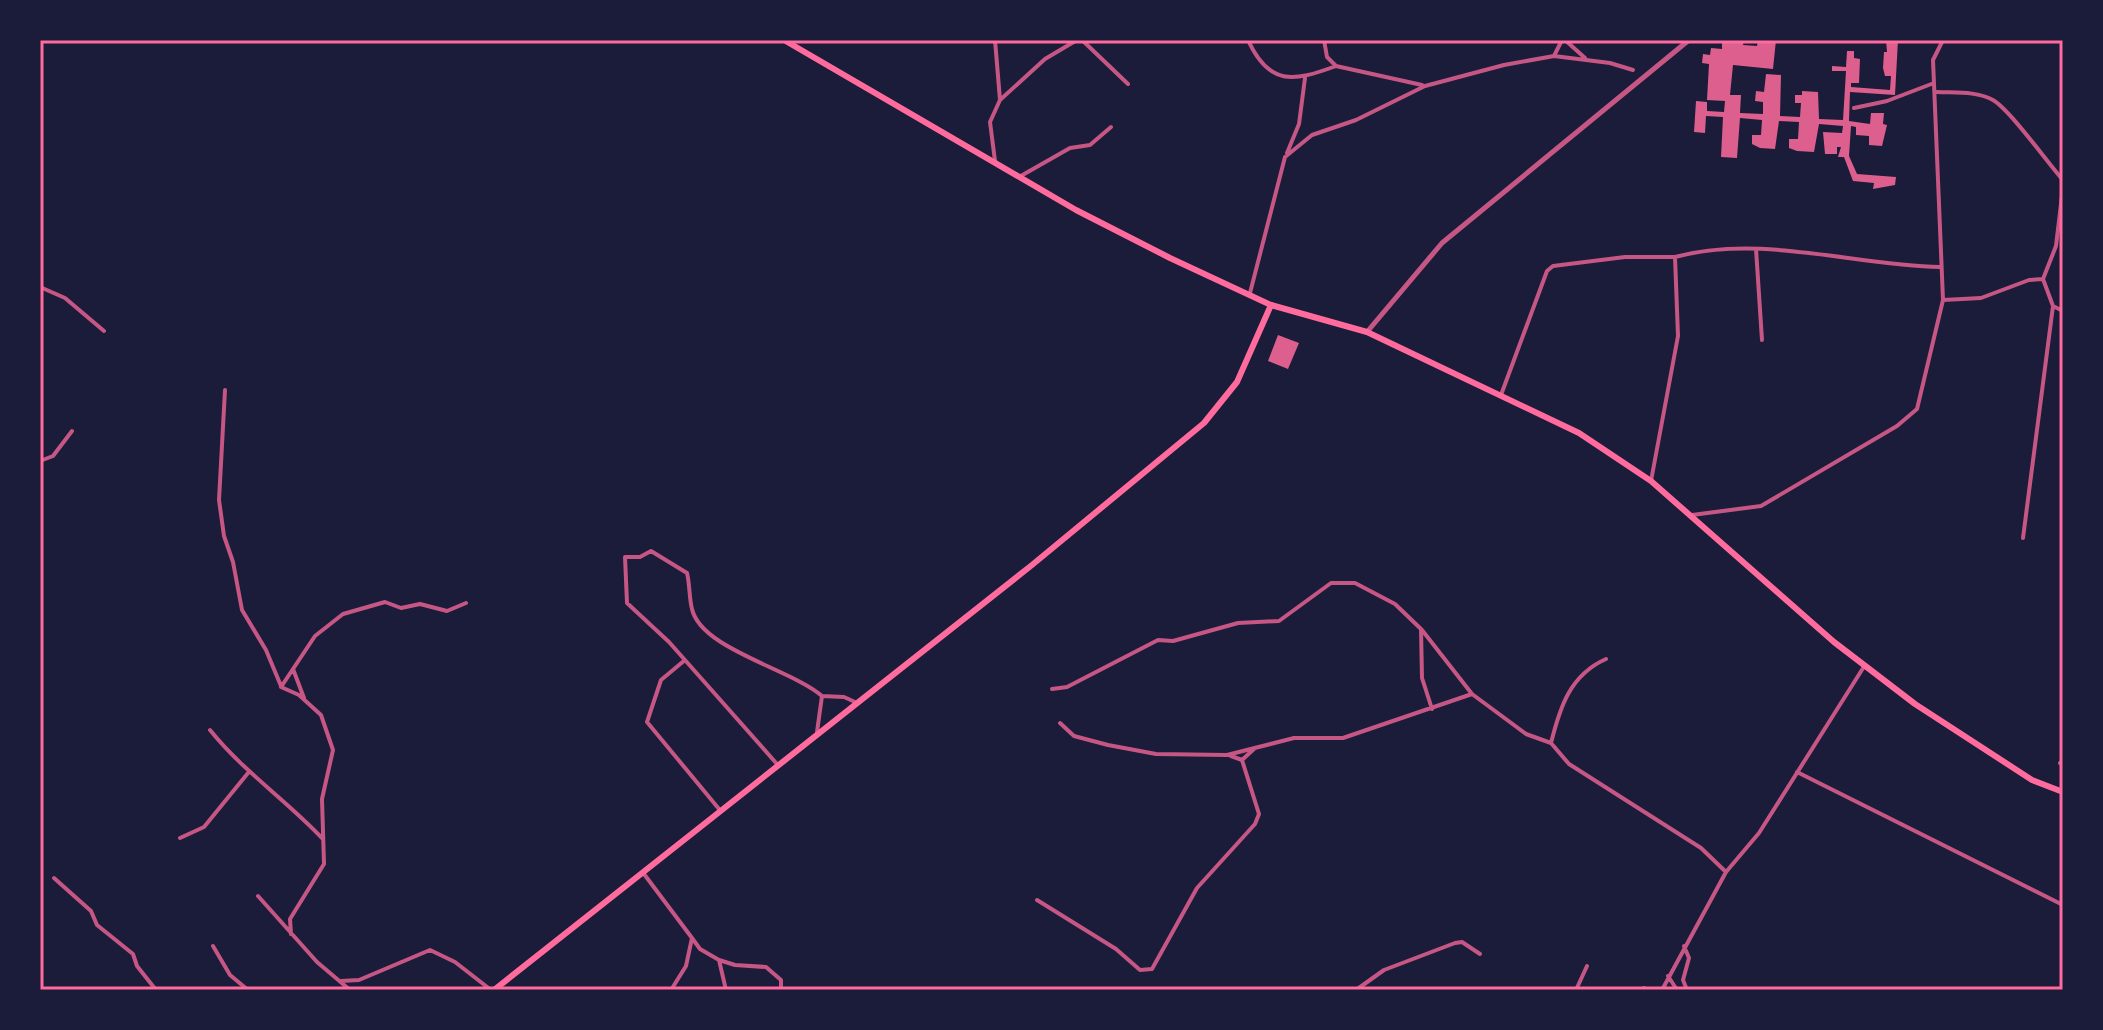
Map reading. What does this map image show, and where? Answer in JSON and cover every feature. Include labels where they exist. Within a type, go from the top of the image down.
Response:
[{"type":"main road","points":[[784,40],[996,164],[1122,233],[1271,305],[1367,332],[1579,433],[1651,481],[1865,665],[1915,704],[2020,772],[2063,792]]},
{"type":"main road","points":[[492,990],[1032,565],[1204,423],[1237,382],[1271,305]]},
{"type":"street","points":[[995,40],[1000,100]]},
{"type":"street","points":[[996,164],[990,122],[1000,100],[1045,59],[1080,40],[1128,84]]},
{"type":"street","points":[[1248,40],[1260,64],[1272,74],[1305,78],[1336,66]]},
{"type":"street","points":[[1324,40],[1327,57],[1336,66],[1425,86]]},
{"type":"street","points":[[1554,56],[1564,40],[1587,59]]},
{"type":"street","points":[[1367,332],[1442,243],[1689,40]]},
{"type":"street","points":[[1692,515],[1761,506],[1897,426],[1917,409],[1943,300],[1937,92],[1933,60],[1943,40]]},
{"type":"street","points":[[1285,157],[1312,135],[1356,120],[1425,86],[1489,68],[1554,56],[1587,59],[1633,70]]},
{"type":"street","points":[[1250,293],[1285,157],[1299,124],[1305,78]]},
{"type":"street","points":[[1854,108],[1887,101],[1934,83]]},
{"type":"street","points":[[1937,92],[1976,94],[1994,101],[2009,113],[2027,140],[2063,180]]},
{"type":"street","points":[[1019,177],[1070,148],[1090,145],[1111,127]]},
{"type":"street","points":[[2023,538],[2053,306],[2043,279],[2056,246],[2063,187]]},
{"type":"street","points":[[1501,395],[1547,271],[1553,266],[1625,257],[1675,257],[1705,249],[1756,249],[1940,267]]},
{"type":"street","points":[[1756,249],[1762,340]]},
{"type":"street","points":[[1651,481],[1678,336],[1675,257]]},
{"type":"street","points":[[1943,300],[1981,298],[2029,280],[2043,279]]},
{"type":"street","points":[[40,287],[65,298],[104,331]]},
{"type":"street","points":[[2053,306],[2063,311]]},
{"type":"street","points":[[225,390],[219,500],[224,536],[233,562],[242,610],[266,650],[281,687],[305,700]]},
{"type":"street","points":[[40,461],[53,456],[72,431]]},
{"type":"street","points":[[777,764],[685,660],[627,603],[625,557],[640,557],[651,551],[687,573],[692,609],[697,619],[732,652],[782,670],[822,696],[844,697],[855,702]]},
{"type":"street","points":[[1052,689],[1067,687],[1158,640],[1173,641],[1238,623],[1279,621],[1331,583],[1355,583],[1395,604],[1421,629],[1472,694],[1526,734],[1551,743],[1569,764],[1701,848],[1726,872]]},
{"type":"street","points":[[281,687],[315,636],[343,614],[385,602],[401,608],[420,604],[447,611],[466,603]]},
{"type":"street","points":[[1421,629],[1422,678],[1432,710]]},
{"type":"street","points":[[1551,743],[1568,689],[1591,666],[1606,659]]},
{"type":"street","points":[[685,660],[661,680],[647,722],[719,809]]},
{"type":"street","points":[[1662,990],[1726,872],[1759,833],[1865,665]]},
{"type":"street","points":[[291,934],[290,919],[324,864],[322,838],[325,813],[322,799],[333,750],[326,724],[305,700],[292,667]]},
{"type":"street","points":[[1060,723],[1074,736],[1108,745],[1156,754],[1227,755],[1294,738],[1343,738],[1472,694]]},
{"type":"street","points":[[817,732],[822,696]]},
{"type":"street","points":[[210,730],[248,773],[292,806],[322,838]]},
{"type":"street","points":[[1242,760],[1255,748]]},
{"type":"street","points":[[1227,755],[1242,760]]},
{"type":"street","points":[[1037,900],[1116,949],[1140,970],[1152,969],[1197,888],[1255,824],[1259,814],[1242,760]]},
{"type":"street","points":[[1797,772],[2063,905]]},
{"type":"street","points":[[180,838],[204,827],[248,773]]},
{"type":"street","points":[[647,869],[643,875],[700,949],[735,965],[766,967],[781,980],[781,990]]},
{"type":"street","points":[[54,878],[91,911],[97,925],[133,954],[137,966],[156,990]]},
{"type":"street","points":[[258,896],[291,934],[350,990]]},
{"type":"street","points":[[671,990],[686,966],[692,938]]},
{"type":"street","points":[[1356,990],[1384,970],[1455,943],[1462,942],[1480,954]]},
{"type":"street","points":[[213,946],[230,975],[248,990]]},
{"type":"street","points":[[1684,946],[1689,958],[1683,980],[1687,990]]},
{"type":"street","points":[[341,981],[359,980],[430,950],[455,962],[492,990]]},
{"type":"street","points":[[719,960],[726,990]]},
{"type":"street","points":[[1576,990],[1587,966]]},
{"type":"street","points":[[1668,976],[1677,990]]},
{"type":"building","points":[[1722,40],[1744,40],[1743,45],[1757,46],[1758,40],[1776,40],[1773,69],[1733,65],[1730,95],[1741,95],[1740,113],[1763,114],[1763,102],[1755,101],[1756,91],[1764,92],[1766,74],[1781,75],[1780,116],[1800,117],[1801,103],[1795,103],[1795,95],[1802,95],[1802,91],[1818,92],[1819,119],[1843,120],[1846,71],[1832,71],[1832,66],[1846,67],[1847,51],[1854,51],[1854,58],[1860,59],[1859,83],[1851,83],[1851,87],[1890,90],[1891,76],[1885,76],[1883,68],[1884,52],[1887,52],[1886,40],[1898,40],[1895,95],[1850,92],[1849,121],[1870,124],[1871,113],[1884,113],[1883,124],[1887,125],[1882,146],[1869,145],[1869,136],[1856,135],[1856,127],[1851,126],[1849,156],[1857,174],[1896,177],[1895,185],[1873,189],[1874,183],[1853,181],[1844,157],[1838,157],[1841,147],[1837,147],[1837,154],[1825,154],[1823,132],[1842,133],[1843,126],[1819,124],[1814,152],[1797,151],[1789,148],[1789,139],[1798,139],[1799,122],[1779,121],[1775,149],[1760,148],[1752,144],[1752,135],[1761,135],[1762,120],[1740,118],[1737,158],[1721,157],[1723,117],[1706,116],[1705,133],[1694,132],[1696,101],[1707,102],[1707,111],[1724,112],[1725,101],[1707,100],[1709,64],[1702,63],[1703,54],[1710,55],[1711,48],[1722,49]]},
{"type":"building","points":[[1278,335],[1299,343],[1288,369],[1268,361]]}]
